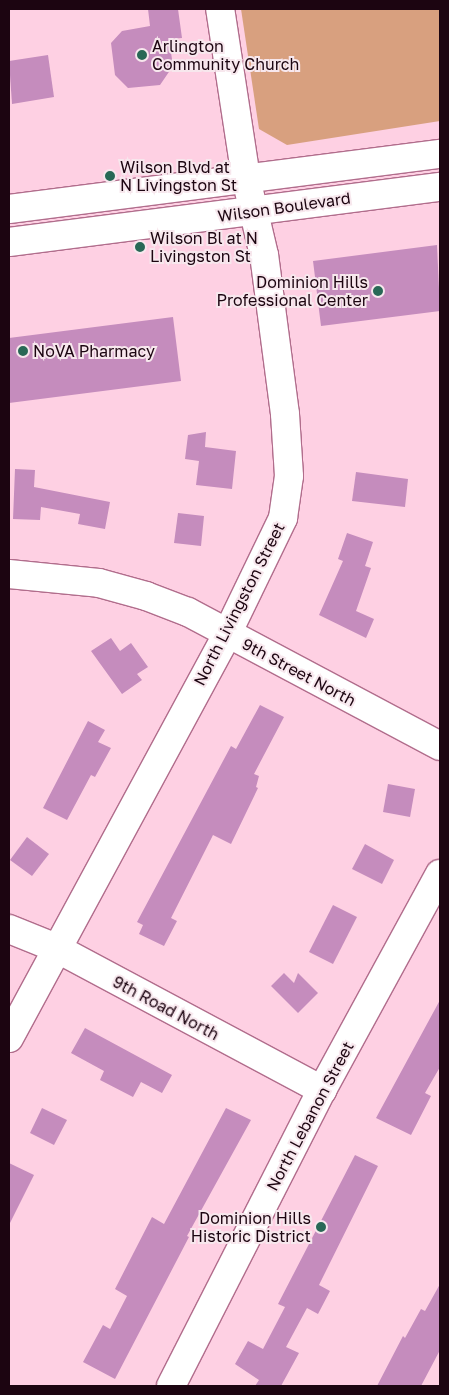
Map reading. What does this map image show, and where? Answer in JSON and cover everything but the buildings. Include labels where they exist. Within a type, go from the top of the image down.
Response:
[{"type":"street","name":"North Livingston Street","points":[[9,1038],[227,634],[283,518],[289,476],[266,264],[246,178],[220,9]]},
{"type":"street","name":"Wilson Boulevard","points":[[9,209],[440,154]]},
{"type":"street","name":"Wilson Boulevard","points":[[9,242],[440,187]]},
{"type":"street","name":"9th Street North","points":[[9,574],[65,578],[123,589],[188,612],[440,746]]},
{"type":"street","name":"North Lebanon Street","points":[[170,1386],[322,1090],[440,874]]},
{"type":"street","name":"9th Road North","points":[[9,929],[56,948],[322,1090]]},
{"type":"shaded area","points":[[241,9],[440,9],[440,121],[287,145],[259,129]]},
{"type":"place","name":"Arlington Community Church","points":[[142,55]]},
{"type":"place","name":"Wilson Blvd at N Livingston St","points":[[110,176]]},
{"type":"place","name":"Wilson Bl at N Livingston St","points":[[140,247]]},
{"type":"place","name":"Dominion Hills Professional Center","points":[[378,291]]},
{"type":"place","name":"NoVA Pharmacy","points":[[23,351]]},
{"type":"place","name":"Dominion Hills Historic District","points":[[321,1227]]}]
